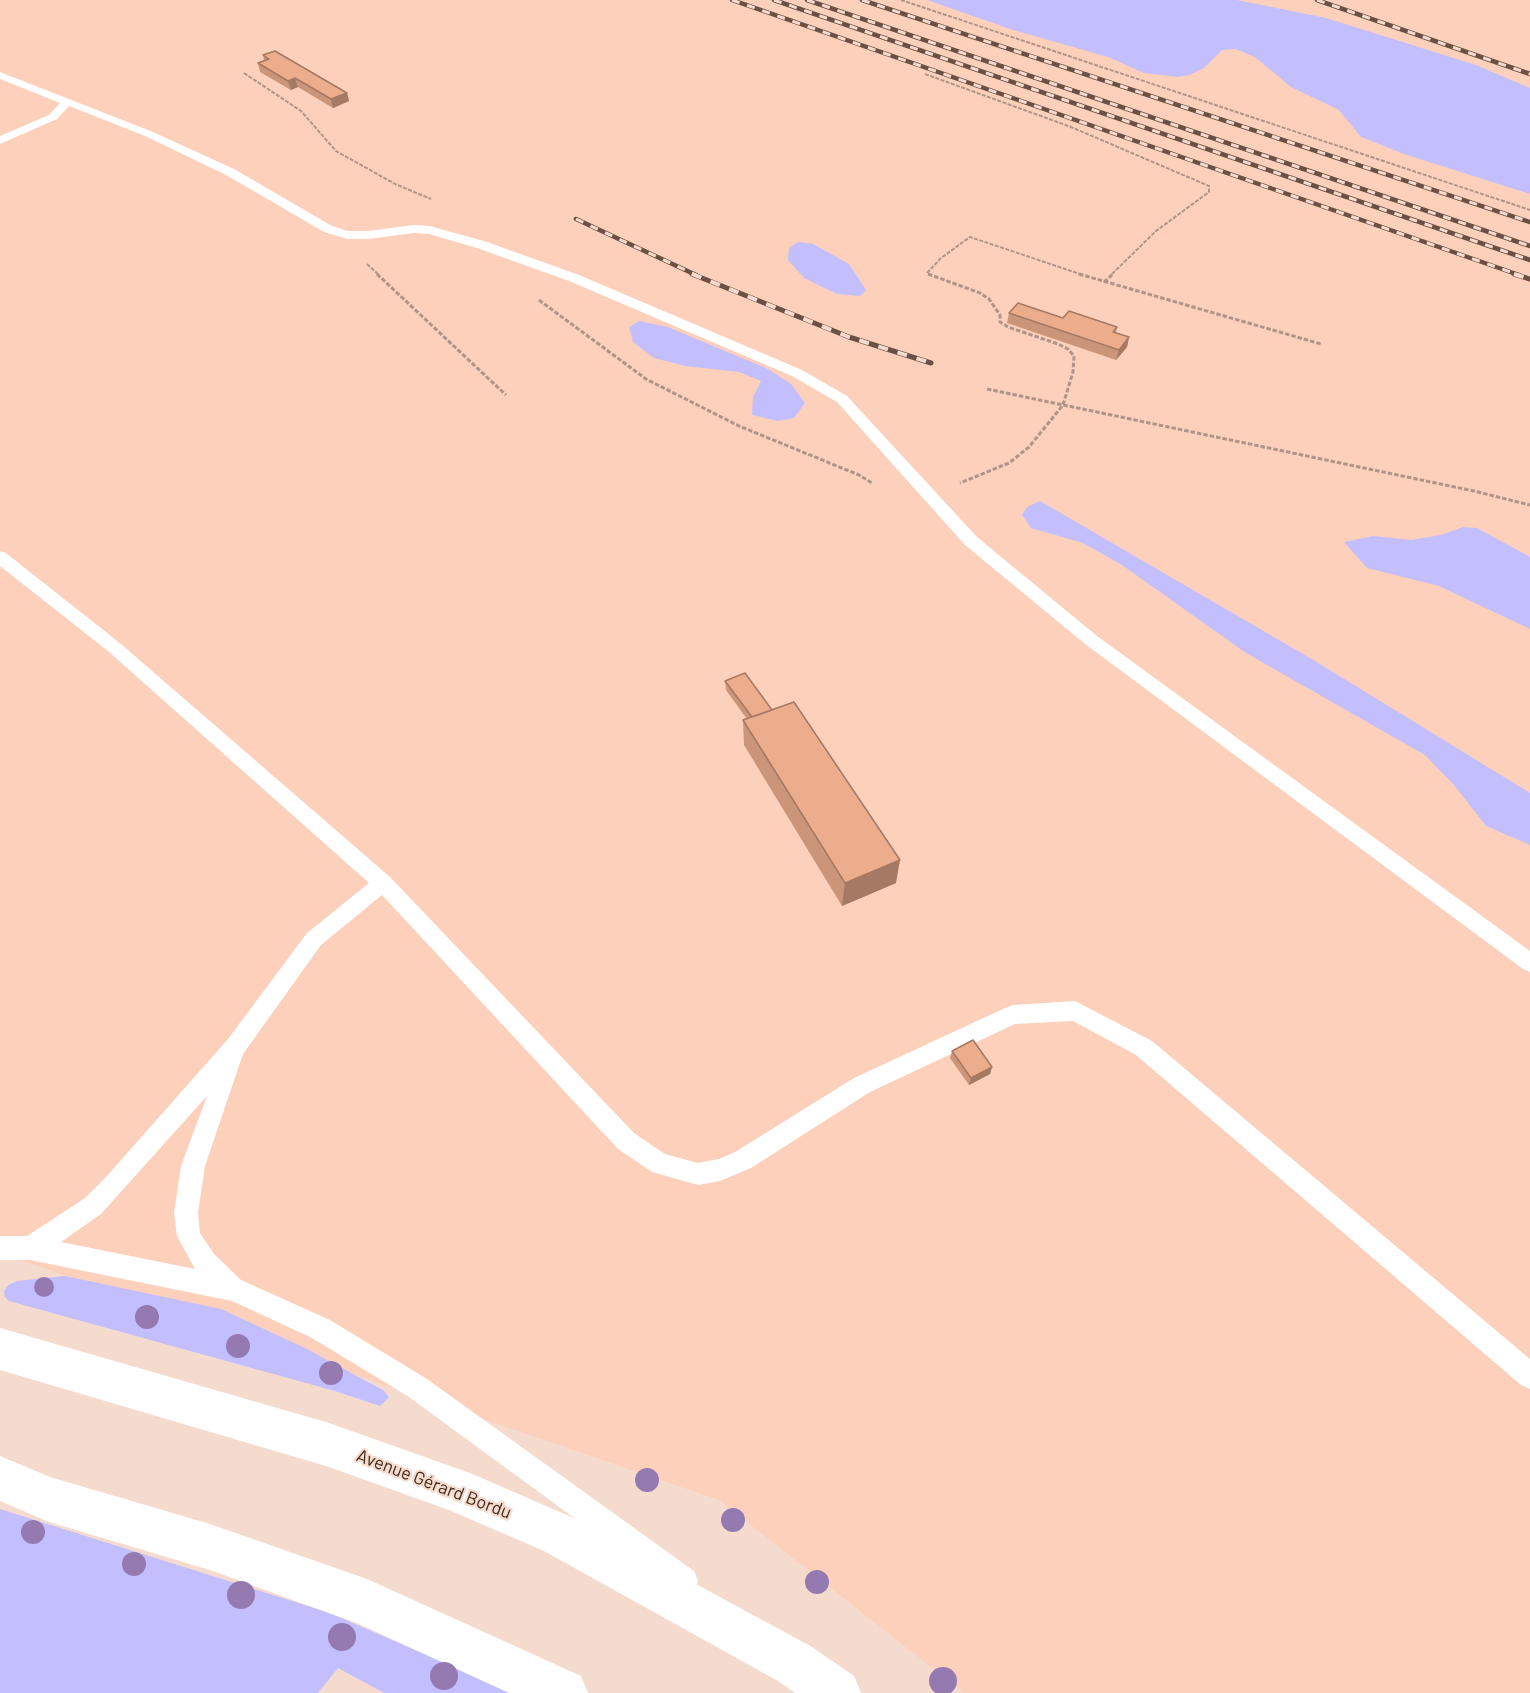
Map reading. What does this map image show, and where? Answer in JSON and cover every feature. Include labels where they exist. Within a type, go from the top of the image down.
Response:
[{"type":"main road","name":"Avenue Gérard Bordu","points":[[0,1350],[326,1444],[454,1489],[560,1535],[795,1664],[838,1693]]},
{"type":"main road","points":[[0,1478],[50,1499],[210,1547],[367,1603],[564,1693]]},
{"type":"lane","points":[[0,75],[149,134],[230,172],[328,229],[347,235],[375,235],[414,229],[452,236],[574,278],[797,373],[842,399],[971,541],[1091,640],[1530,963]]},
{"type":"lane","points":[[0,140],[53,117],[67,102]]},
{"type":"lane","points":[[0,557],[115,648],[383,883],[626,1141],[660,1164],[698,1174],[720,1170],[743,1160],[862,1085],[1013,1015],[1075,1011],[1144,1048],[1530,1376]]},
{"type":"lane","points":[[30,1248],[50,1237],[93,1206],[236,1046],[314,939],[383,883]]},
{"type":"lane","points":[[234,1289],[204,1263],[189,1236],[186,1213],[193,1166],[236,1046]]},
{"type":"lane","points":[[0,1248],[30,1248],[234,1289],[321,1329],[418,1388],[838,1693]]},
{"type":"path","points":[[901,0],[1530,210]]},
{"type":"path","points":[[244,73],[301,111],[336,151],[395,184],[466,213],[457,224],[452,236]]},
{"type":"path","points":[[925,74],[1071,127],[1209,186],[1209,192],[1156,231],[1104,282]]},
{"type":"path","points":[[328,229],[465,354],[506,396]]},
{"type":"path","points":[[929,495],[1009,463],[1029,447],[1063,405],[1073,372],[1074,356],[1068,349],[1008,327],[1000,322],[999,315],[989,299],[980,293],[927,273],[941,258],[970,237],[1104,282],[1321,344]]},
{"type":"path","points":[[535,297],[646,379],[740,426],[859,475],[879,487]]},
{"type":"path","points":[[987,389],[1474,490],[1530,505]]},
{"type":"shaded area","points":[[0,0],[1530,0],[1530,1693],[964,1693],[719,1500],[0,1253]]},
{"type":"shaded area","points":[[927,0],[1237,0],[1326,18],[1476,65],[1530,88],[1530,194],[1404,154],[1361,137],[1339,110],[1291,87],[1255,57],[1235,49],[1222,50],[1204,68],[1189,75],[1178,77],[1144,73],[1108,57],[1013,30]]},
{"type":"shaded area","points":[[798,242],[813,244],[849,264],[866,290],[860,296],[837,294],[804,278],[788,260],[789,248]]},
{"type":"shaded area","points":[[639,321],[668,327],[768,369],[791,384],[805,403],[794,418],[778,421],[752,415],[753,397],[761,381],[739,372],[685,366],[654,358],[633,342],[629,327]]},
{"type":"shaded area","points":[[1040,501],[1315,661],[1530,793],[1530,845],[1486,826],[1454,785],[1425,755],[1246,653],[1122,565],[1083,543],[1031,528],[1022,515],[1027,507]]},
{"type":"shaded area","points":[[1463,527],[1477,528],[1530,557],[1530,629],[1439,586],[1367,568],[1344,542],[1373,536],[1411,540],[1441,535]]},
{"type":"shaded area","points":[[65,1276],[221,1309],[305,1348],[383,1390],[389,1397],[380,1406],[335,1391],[9,1301],[5,1297],[4,1291],[8,1285],[17,1281]]},
{"type":"shaded area","points":[[0,1509],[330,1613],[514,1693],[384,1693],[338,1668],[318,1693],[0,1693]]},
{"type":"building","points":[[275,51],[347,93],[331,99],[295,78],[288,81],[258,63],[269,59],[263,55]]},
{"type":"building","points":[[1018,303],[1063,318],[1069,311],[1117,327],[1113,332],[1129,337],[1119,350],[1009,313]]},
{"type":"building","points":[[745,673],[772,710],[752,717],[725,681]]},
{"type":"building","points":[[794,702],[900,860],[845,883],[743,720]]},
{"type":"building","points":[[973,1040],[992,1067],[971,1078],[952,1051]]},
{"type":"railway","points":[[732,0],[1519,275]]},
{"type":"railway","points":[[774,0],[1530,260]]},
{"type":"railway","points":[[807,0],[1530,246]]},
{"type":"railway","points":[[862,0],[1530,222]]},
{"type":"railway","points":[[1317,0],[1530,74]]},
{"type":"railway","points":[[576,219],[696,275]]},
{"type":"railway","points":[[692,274],[849,337],[931,363]]},
{"type":"railway","points":[[1514,274],[1530,279]]}]
